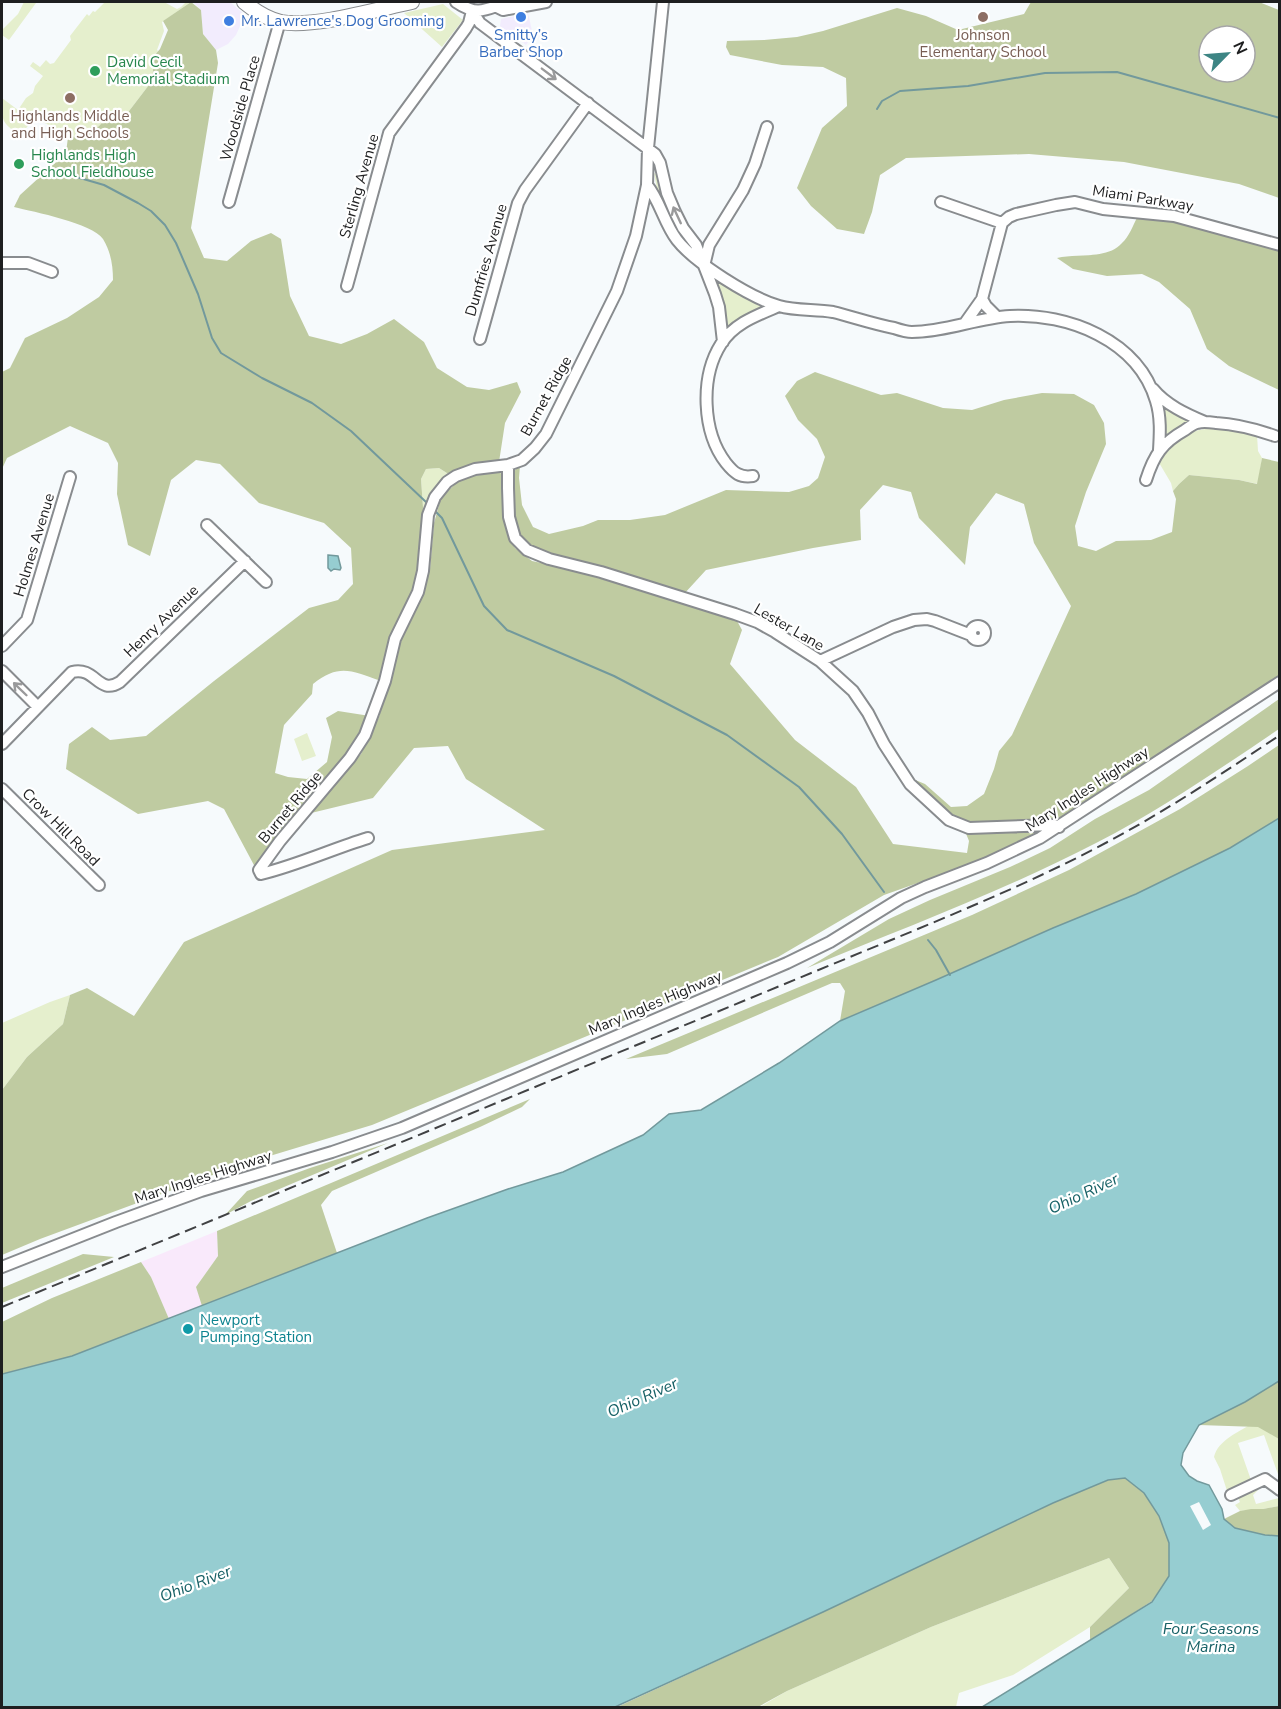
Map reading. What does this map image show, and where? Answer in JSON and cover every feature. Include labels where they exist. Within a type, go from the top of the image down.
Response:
[{"type":"main road","points":[[244,2],[257,12],[280,21],[307,22],[325,21],[412,2]]},
{"type":"street","points":[[456,2],[472,11],[480,23],[656,154],[667,193],[683,228],[696,245],[718,303],[723,342]]},
{"type":"street","points":[[472,11],[497,7],[508,2]]},
{"type":"street","points":[[497,7],[503,10],[546,2]]},
{"type":"street","name":"Burnet Ridge","points":[[368,838],[339,846],[292,866],[261,874],[259,870],[280,841],[350,758],[365,735],[385,681],[395,639],[418,591],[423,571],[428,515],[435,497],[447,482],[456,476],[474,469],[508,465],[522,460],[540,442],[617,291],[636,236],[647,185],[648,148],[663,2]]},
{"type":"street","name":"Sterling Avenue","points":[[347,286],[389,133],[470,23],[472,11]]},
{"type":"street","name":"Woodside Place","points":[[229,202],[280,21]]},
{"type":"street","name":"Dumfries Avenue","points":[[480,339],[518,203],[588,103]]},
{"type":"street","points":[[704,266],[709,245],[743,190],[767,127]]},
{"type":"street","points":[[647,185],[655,195],[659,208],[677,240],[689,253],[704,266],[744,291],[779,306],[833,313],[908,332],[941,329],[997,317],[1041,317],[1089,330],[1107,339],[1125,354],[1142,373],[1149,385],[1159,416],[1159,450]]},
{"type":"street","points":[[941,202],[1002,223],[982,299],[965,323]]},
{"type":"street","name":"Miami Parkway","points":[[1002,223],[1016,214],[1075,202],[1103,209],[1165,214],[1280,245]]},
{"type":"street","points":[[2,263],[28,263],[52,272]]},
{"type":"street","points":[[982,299],[997,317]]},
{"type":"street","points":[[753,476],[737,475],[720,454],[710,429],[707,391],[715,359],[730,333],[745,322],[779,306]]},
{"type":"street","points":[[1149,385],[1183,412],[1205,422]]},
{"type":"street","points":[[1146,480],[1159,450],[1179,433],[1196,423],[1242,426],[1275,436]]},
{"type":"street","name":"Lester Lane","points":[[508,465],[509,518],[515,538],[526,550],[549,559],[601,572],[750,619],[775,632],[820,662],[858,698],[910,784],[945,817],[969,828],[1053,825],[1059,827]]},
{"type":"street","name":"Holmes Avenue","points":[[2,646],[27,620],[70,477]]},
{"type":"street","points":[[207,525],[266,582]]},
{"type":"street","name":"Henry Avenue","points":[[38,706],[72,672],[79,670],[87,672],[105,685],[120,682],[245,561]]},
{"type":"street","points":[[820,662],[893,627],[914,620],[935,621],[971,635]]},
{"type":"street","points":[[2,671],[38,706],[2,744]]},
{"type":"street","name":"Mary Ingles Highway","points":[[2,1267],[201,1191],[402,1128],[786,963],[830,942],[901,898],[1019,849],[1059,827],[1280,682]]},
{"type":"street","name":"Crow Hill Road","points":[[2,789],[99,885]]},
{"type":"street","points":[[1231,1495],[1265,1479],[1280,1490]]},
{"type":"shaded area","points":[[193,2],[230,2],[245,15],[236,35],[228,44],[216,50],[203,34],[201,10]]},
{"type":"shaded area","points":[[528,13],[533,35],[526,45],[500,26],[501,19]]},
{"type":"shaded area","points":[[217,1231],[218,1256],[196,1287],[217,1345],[186,1359],[151,1277],[141,1262]]},
{"type":"green space","points":[[24,2],[36,3],[9,40],[2,35],[2,30],[18,14]]},
{"type":"green space","name":"David Cecil Memorial Stadium","points":[[105,2],[164,2],[177,9],[186,2],[191,2],[162,22],[164,31],[158,51],[152,58],[154,60],[152,81],[126,115],[111,118],[108,116],[91,132],[68,137],[34,118],[20,136],[4,120],[2,98],[18,110],[26,98],[33,93],[35,86],[43,76],[30,66],[33,62],[40,67],[46,60],[50,64],[54,63],[71,40],[70,36],[87,14],[89,16],[93,11],[95,12]]},
{"type":"green space","points":[[191,2],[201,10],[203,34],[216,50],[218,63],[191,228],[204,258],[227,261],[251,241],[271,233],[281,239],[290,296],[309,336],[341,344],[367,334],[394,319],[424,342],[437,368],[467,387],[489,390],[517,382],[521,392],[505,423],[499,462],[464,467],[450,475],[439,468],[426,469],[421,479],[424,521],[417,586],[381,681],[353,672],[338,671],[322,677],[313,684],[312,694],[284,725],[275,773],[307,779],[327,762],[332,737],[326,718],[338,711],[370,716],[352,749],[255,867],[224,809],[208,801],[138,814],[66,769],[69,744],[92,727],[110,740],[146,736],[309,608],[338,600],[353,584],[351,548],[324,523],[259,503],[220,464],[196,460],[171,480],[150,556],[128,545],[117,494],[118,463],[108,443],[70,426],[7,458],[2,469],[2,372],[10,368],[25,338],[67,318],[99,297],[113,280],[108,249],[97,233],[75,223],[14,207],[20,195],[66,153],[68,137],[91,132],[108,116],[111,118],[126,115],[152,81],[154,60],[152,58],[160,49],[168,30],[163,21]]},
{"type":"green space","points":[[1031,2],[1259,2],[1279,10],[1279,198],[1239,184],[1124,162],[1029,154],[906,158],[880,175],[872,212],[864,234],[837,229],[811,206],[797,188],[822,128],[847,106],[846,78],[823,67],[782,65],[730,55],[726,47],[727,41],[797,37],[897,8],[926,16],[958,30],[1024,14]]},
{"type":"green space","points":[[443,4],[463,20],[442,47],[404,13]]},
{"type":"green space","points":[[654,173],[690,244],[689,247],[671,225],[658,194]]},
{"type":"green space","points":[[1137,218],[1170,219],[1279,249],[1279,390],[1229,366],[1207,349],[1190,309],[1159,282],[1142,274],[1107,276],[1073,269],[1057,258],[1100,254],[1116,248],[1127,238]]},
{"type":"green space","points":[[714,278],[767,306],[727,330]]},
{"type":"green space","points":[[815,372],[881,395],[897,393],[943,408],[972,410],[1004,400],[1042,393],[1074,394],[1094,405],[1104,423],[1106,444],[1075,526],[1078,546],[1096,551],[1116,541],[1151,540],[1172,532],[1176,499],[1173,491],[1189,475],[1257,484],[1262,458],[1279,462],[1279,678],[1061,821],[974,824],[953,816],[916,785],[913,779],[925,784],[951,807],[967,806],[984,794],[999,751],[1012,735],[1071,606],[1034,543],[1024,504],[996,493],[970,527],[965,565],[919,518],[911,492],[883,485],[860,510],[861,540],[706,570],[684,594],[627,574],[542,553],[531,547],[519,535],[513,515],[512,485],[514,472],[520,465],[522,505],[533,527],[549,534],[598,520],[630,520],[665,515],[726,490],[789,492],[809,486],[818,478],[825,457],[817,439],[798,420],[785,396],[797,381]]},
{"type":"green space","points":[[1168,408],[1187,419],[1187,422],[1170,435],[1164,435],[1162,411]]},
{"type":"green space","points":[[1224,427],[1257,435],[1258,451],[1262,458],[1258,484],[1189,475],[1173,491],[1158,461],[1173,444],[1186,434]]},
{"type":"green space","points":[[439,468],[450,475],[424,521],[421,479],[426,469]]},
{"type":"green space","points":[[499,472],[503,475],[507,532],[515,548],[532,561],[565,568],[736,619],[742,630],[730,664],[795,740],[856,787],[893,844],[967,853],[969,841],[965,831],[1053,827],[977,862],[884,895],[778,957],[372,1125],[240,1165],[2,1255],[2,1090],[27,1057],[63,1024],[70,995],[87,988],[134,1016],[184,942],[392,850],[545,830],[466,779],[448,746],[414,748],[373,798],[307,814],[361,754],[379,717],[402,633],[418,604],[430,569],[434,523],[441,498],[457,482],[473,476]]},
{"type":"green space","points":[[1279,699],[1279,729],[1145,816],[1062,860],[990,893],[807,968],[889,919],[1050,848],[1095,819],[1149,790]]},
{"type":"green space","points":[[307,733],[316,756],[302,761],[294,739]]},
{"type":"green space","points":[[1279,745],[1279,818],[1230,848],[1136,894],[840,1021],[845,991],[840,983],[832,983],[667,1054],[626,1059],[972,915],[1069,870],[1180,809]]},
{"type":"green space","points":[[70,995],[63,1024],[27,1057],[2,1090],[2,1023]]},
{"type":"green space","points":[[530,1099],[522,1107],[480,1127],[332,1191],[321,1205],[337,1253],[202,1306],[196,1287],[218,1256],[217,1231]]},
{"type":"green space","points":[[388,1143],[251,1201],[225,1215],[247,1191]]},
{"type":"green space","points":[[83,1254],[114,1257],[2,1303],[2,1288]]},
{"type":"green space","points":[[141,1262],[151,1277],[169,1319],[72,1356],[2,1374],[2,1322],[52,1298]]},
{"type":"green space","points":[[1279,1381],[1279,1439],[1258,1427],[1199,1425],[1245,1402]]},
{"type":"green space","points":[[1253,1423],[1279,1429],[1279,1477],[1264,1435],[1238,1443],[1251,1480],[1228,1494],[1214,1457],[1216,1451],[1224,1441]]},
{"type":"green space","points":[[1125,1478],[1144,1493],[1159,1516],[1169,1543],[1169,1576],[1152,1601],[1090,1641],[1090,1627],[1129,1588],[1109,1558],[931,1627],[787,1691],[758,1707],[615,1708],[1053,1503],[1108,1480]]},
{"type":"green space","points":[[1259,1485],[1259,1489],[1253,1495],[1256,1504],[1279,1498],[1279,1506],[1240,1511],[1235,1505],[1240,1502],[1237,1496]]},
{"type":"green space","points":[[1279,1506],[1279,1536],[1235,1528],[1224,1519],[1240,1511]]},
{"type":"green space","points":[[1109,1558],[1129,1588],[1090,1627],[1013,1675],[959,1693],[956,1707],[758,1708],[787,1691],[931,1627]]},
{"type":"water","points":[[328,555],[338,556],[340,570],[331,571],[328,568]]},
{"type":"water","points":[[1279,818],[1279,1381],[1245,1402],[1199,1425],[1183,1453],[1181,1465],[1189,1476],[1209,1485],[1222,1509],[1224,1519],[1235,1528],[1279,1536],[1279,1707],[982,1707],[1152,1602],[1169,1576],[1169,1543],[1159,1516],[1144,1493],[1125,1478],[1108,1480],[1053,1503],[615,1707],[2,1708],[2,1374],[72,1356],[427,1218],[563,1172],[643,1135],[669,1114],[701,1110],[779,1063],[840,1021],[1136,894],[1230,848]]},
{"type":"pier","points":[[1199,1502],[1211,1525],[1203,1530],[1190,1506]]},
{"type":"waterway","points":[[877,109],[882,101],[900,91],[968,86],[1045,73],[1117,72],[1280,118]]},
{"type":"waterway","points":[[73,176],[104,185],[138,203],[151,211],[165,225],[176,243],[198,294],[212,338],[221,353],[262,378],[312,403],[351,431],[426,502]]},
{"type":"waterway","points":[[435,511],[442,518],[484,606],[507,630],[614,676],[727,735],[799,787],[842,834],[884,892]]},
{"type":"waterway","points":[[928,940],[950,975]]},
{"type":"railway","points":[[2,1307],[1006,891],[1074,859],[1143,822],[1280,735]]},
{"type":"place","name":"Smitty’s Barber Shop","points":[[521,17]]},
{"type":"place","name":"Johnson Elementary School","points":[[983,17]]},
{"type":"place","name":"Mr. Lawrence's Dog Grooming","points":[[229,21]]},
{"type":"place","name":"David Cecil Memorial Stadium","points":[[95,71]]},
{"type":"place","name":"Highlands Middle and High Schools","points":[[70,98]]},
{"type":"place","name":"Highlands High School Fieldhouse","points":[[19,164]]},
{"type":"place","name":"Newport Pumping Station","points":[[188,1329]]},
{"type":"water label","name":"Ohio River","points":[[1083,1193]]},
{"type":"water label","name":"Ohio River","points":[[642,1397]]},
{"type":"water label","name":"Ohio River","points":[[195,1583]]},
{"type":"water label","name":"Four Seasons Marina","points":[[1211,1637]]}]
